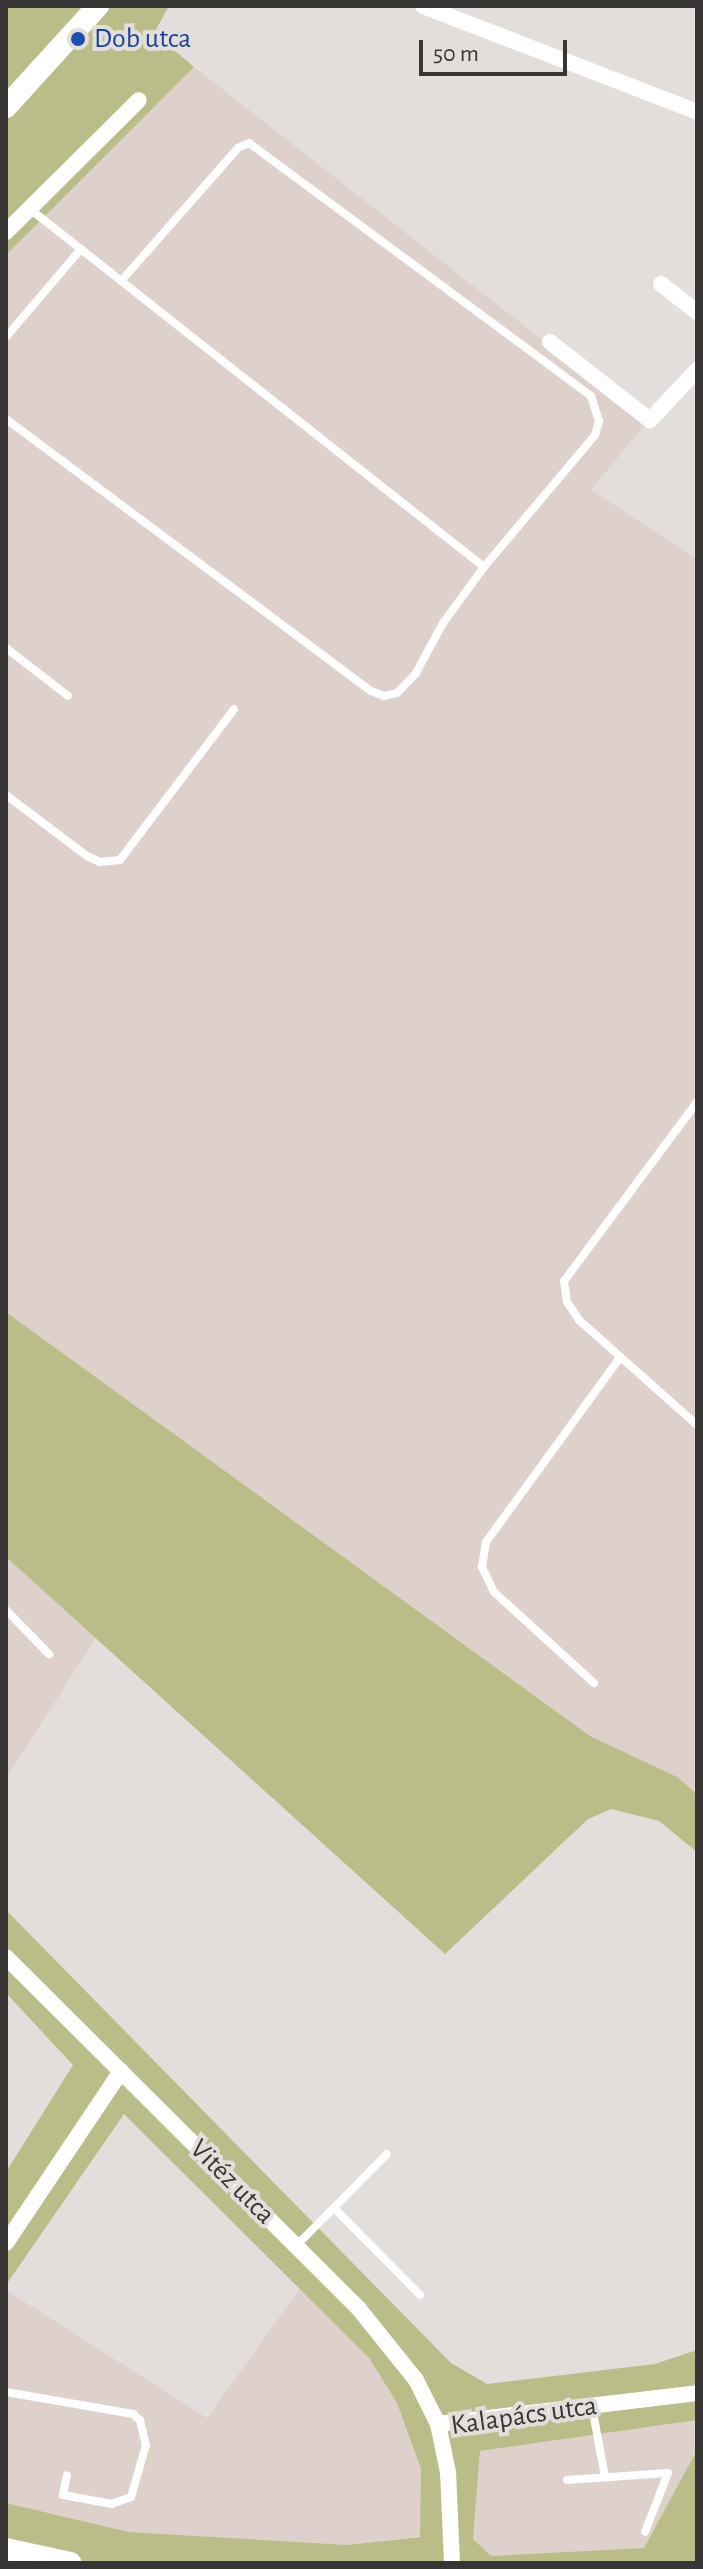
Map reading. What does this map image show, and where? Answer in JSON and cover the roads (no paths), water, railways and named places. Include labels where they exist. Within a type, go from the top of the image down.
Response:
[{"type":"main road","points":[[6,107],[98,6]]},
{"type":"main road","points":[[6,2549],[70,2563]]},
{"type":"street","points":[[423,6],[697,112]]},
{"type":"street","points":[[6,232],[139,100]]},
{"type":"street","points":[[661,284],[697,312]]},
{"type":"street","points":[[550,342],[650,420],[697,370]]},
{"type":"street","name":"Vitéz utca","points":[[6,1957],[384,2337],[416,2380],[438,2424]]},
{"type":"street","points":[[6,2243],[121,2071]]},
{"type":"street","name":"Kalapács utca","points":[[452,2563],[448,2472],[438,2424],[697,2393]]},
{"type":"lane","points":[[6,419],[384,696],[397,693],[416,673],[443,623],[484,567],[587,448],[599,421],[591,396],[249,143],[238,148],[121,281]]},
{"type":"lane","points":[[30,209],[484,567]]},
{"type":"lane","points":[[6,337],[81,249]]},
{"type":"lane","points":[[6,648],[68,696]]},
{"type":"lane","points":[[6,795],[87,856],[100,862],[120,860],[234,709]]},
{"type":"lane","points":[[697,1102],[564,1281],[567,1302],[579,1320],[619,1359],[697,1425]]},
{"type":"lane","points":[[594,1683],[494,1592],[482,1567],[486,1542],[619,1359]]},
{"type":"lane","points":[[6,1610],[49,1654]]},
{"type":"lane","points":[[296,2246],[387,2154]]},
{"type":"lane","points":[[334,2208],[420,2295]]},
{"type":"lane","points":[[6,2392],[133,2414],[140,2420],[146,2445],[131,2497],[112,2504],[63,2495],[67,2475]]},
{"type":"lane","points":[[592,2407],[605,2477]]},
{"type":"lane","points":[[567,2480],[668,2473],[645,2532]]},
{"type":"place","name":"Dob utca","points":[[78,39]]}]
